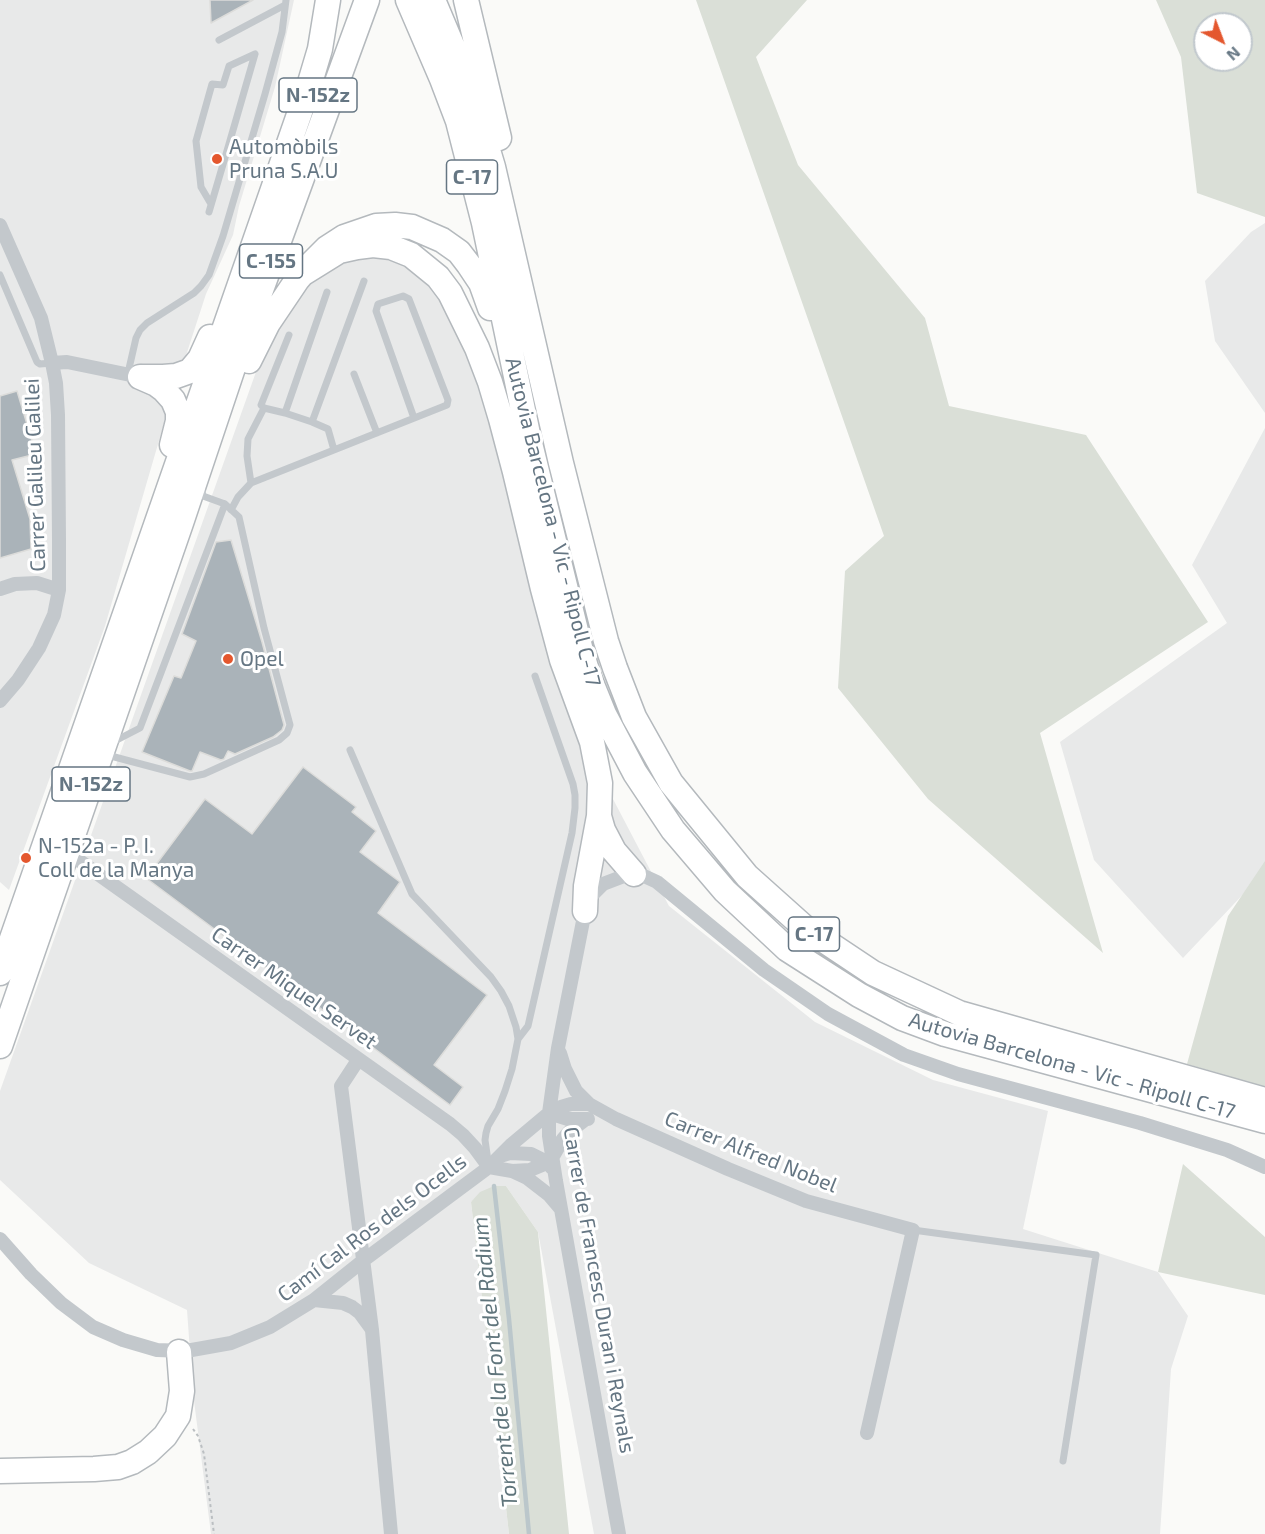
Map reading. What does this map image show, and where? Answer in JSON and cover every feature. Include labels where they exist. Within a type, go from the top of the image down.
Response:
[{"type":"highway","points":[[173,400],[178,386],[200,359],[207,345],[231,277],[271,197],[317,58],[328,0]]},
{"type":"highway","name":"N-152z","points":[[0,973],[271,197],[296,152],[355,0]]},
{"type":"highway","name":"C-155","points":[[181,523],[264,280],[367,0]]},
{"type":"highway","name":"Autovia Barcelona - Vic - Ripoll C-17","points":[[432,0],[468,83],[493,167],[561,463],[606,640],[634,717],[671,783],[747,876],[804,927],[873,973],[959,1013],[1265,1100]]},
{"type":"highway","points":[[466,0],[498,129],[513,247]]},
{"type":"highway","name":"Autovia Barcelona - Vic - Ripoll C-17","points":[[408,1],[458,121],[484,223],[530,439],[589,677],[604,714],[635,773],[673,830],[725,891],[787,949],[859,995],[902,1018],[945,1034],[1265,1121]]},
{"type":"highway","points":[[181,523],[201,487],[236,392],[268,323],[302,274],[327,249],[344,237],[376,226],[412,227],[442,240],[459,252],[481,283],[497,331],[513,359]]},
{"type":"highway","points":[[302,274],[339,251],[373,245],[411,255],[438,277],[450,293],[477,348],[501,419],[562,660],[592,742],[600,783],[599,816],[586,886],[585,911]]},
{"type":"highway","points":[[134,375],[163,377],[176,376],[190,371]]},
{"type":"highway","points":[[132,597],[133,578],[153,503],[177,429],[178,412],[173,400],[164,390],[134,375]]},
{"type":"highway","name":"N-152z","points":[[0,1046],[181,523]]},
{"type":"highway","points":[[599,816],[603,830],[614,851],[634,874]]},
{"type":"highway","points":[[1057,1065],[1115,1092],[1265,1133]]},
{"type":"highway","points":[[0,1471],[118,1467],[148,1452],[165,1436],[178,1416],[182,1391],[179,1352]]},
{"type":"street","name":"Carrer Galileu Galilei","points":[[0,225],[40,318],[56,383],[59,590],[54,615],[39,648],[18,680],[0,701]]},
{"type":"street","points":[[52,363],[67,362],[134,375]]},
{"type":"street","name":"Carrer Galileu Galilei","points":[[0,589],[15,584],[37,583],[59,590]]},
{"type":"street","name":"Carrer Miquel Servet","points":[[67,852],[464,1135],[489,1167]]},
{"type":"street","points":[[585,911],[589,898],[603,884],[634,874],[644,876],[657,882],[764,970],[828,1014],[904,1054],[958,1074],[1140,1123],[1216,1147],[1265,1167]]},
{"type":"street","name":"Carrer de Francesc Duran i Reynals","points":[[585,911],[558,1048],[549,1113],[551,1163],[562,1210],[619,1534]]},
{"type":"street","name":"Carrer Alfred Nobel","points":[[558,1048],[565,1070],[576,1091],[590,1104],[616,1119],[806,1201],[913,1230]]},
{"type":"street","points":[[358,1060],[341,1086],[372,1330],[391,1534]]},
{"type":"street","points":[[549,1113],[571,1104],[590,1104]]},
{"type":"street","name":"Carrer Alfred Nobel","points":[[549,1113],[568,1119],[616,1119]]},
{"type":"street","name":"Camí Cal Ros dels Ocells","points":[[0,1239],[31,1274],[62,1303],[93,1327],[157,1350],[179,1352],[231,1343],[270,1327],[314,1300],[489,1167],[549,1113]]},
{"type":"street","points":[[551,1163],[563,1139],[586,1119]]},
{"type":"street","name":"Camí Cal Ros dels Ocells","points":[[500,1156],[510,1153],[531,1154],[551,1163]]},
{"type":"street","name":"Camí Cal Ros dels Ocells","points":[[489,1167],[512,1171],[530,1170],[551,1163]]},
{"type":"street","name":"Camí Cal Ros dels Ocells","points":[[512,1171],[537,1185],[562,1210]]},
{"type":"street","points":[[867,1433],[913,1230]]},
{"type":"street","points":[[314,1300],[343,1303],[352,1307],[372,1330]]},
{"type":"lane","points":[[219,40],[286,2]]},
{"type":"lane","points":[[134,375],[136,338],[140,330],[155,317],[194,293],[208,274],[223,236],[249,149],[282,32],[286,2]]},
{"type":"lane","points":[[209,212],[255,54],[229,66],[223,85],[212,84],[196,141],[201,187],[211,204]]},
{"type":"lane","points":[[229,144],[249,149]]},
{"type":"lane","points":[[0,275],[37,362],[52,363]]},
{"type":"lane","points":[[312,422],[364,281]]},
{"type":"lane","points":[[285,413],[327,292]]},
{"type":"lane","points":[[102,750],[140,728],[228,507],[251,483],[447,405],[448,400],[408,298],[403,296],[378,304],[376,311],[414,418]]},
{"type":"lane","points":[[289,335],[261,405],[264,408],[328,429],[334,450]]},
{"type":"lane","points":[[354,374],[377,432]]},
{"type":"lane","points":[[251,483],[247,456],[248,439],[264,408]]},
{"type":"lane","points":[[102,750],[190,777],[204,774],[279,740],[287,733],[290,725],[264,628],[239,517],[228,507],[203,496],[201,487]]},
{"type":"lane","points":[[518,1039],[528,1026],[572,833],[575,808],[573,784],[535,676]]},
{"type":"lane","points":[[350,750],[411,894],[491,977],[509,1006],[518,1039],[505,1091],[486,1133],[489,1167]]},
{"type":"lane","points":[[913,1230],[1096,1255],[1063,1461]]},
{"type":"path","points":[[178,1416],[189,1423],[198,1436],[204,1454],[214,1534]]},
{"type":"shaded area","points":[[0,0],[294,0],[275,87],[239,206],[233,235],[206,294],[165,420],[105,626],[9,890],[0,882]]},
{"type":"shaded area","points":[[696,0],[807,0],[756,57],[798,165],[925,318],[949,406],[1086,435],[1208,622],[1040,733],[1103,953],[928,799],[838,688],[845,571],[884,536]]},
{"type":"shaded area","points":[[1156,0],[1265,0],[1265,217],[1197,193],[1181,57]]},
{"type":"shaded area","points":[[1265,223],[1265,413],[1215,341],[1205,281],[1251,232]]},
{"type":"shaded area","points":[[387,253],[429,278],[472,356],[591,757],[669,906],[815,1022],[933,1080],[1048,1111],[1023,1229],[1158,1272],[1188,1316],[1171,1369],[1160,1534],[594,1534],[538,1232],[506,1186],[494,1186],[471,1202],[509,1534],[211,1534],[193,1393],[187,1310],[89,1263],[0,1180],[0,1091],[262,355],[292,302],[326,267],[349,254]]},
{"type":"shaded area","points":[[1265,428],[1265,871],[1183,958],[1094,860],[1060,742],[1227,623],[1192,565]]},
{"type":"shaded area","points":[[1265,861],[1265,1087],[1187,1064],[1228,916]]},
{"type":"shaded area","points":[[1183,1164],[1265,1237],[1265,1295],[1158,1272]]},
{"type":"shaded area","points":[[494,1186],[506,1186],[538,1232],[569,1534],[509,1534],[471,1202],[480,1192]]},
{"type":"building","points":[[210,0],[253,0],[211,23]]},
{"type":"building","points":[[17,391],[36,454],[12,460],[30,519],[31,549],[0,558],[0,396]]},
{"type":"building","name":"Opel","points":[[231,540],[284,725],[282,730],[273,737],[235,754],[228,751],[221,760],[200,752],[190,771],[142,752],[174,676],[181,678],[196,641],[182,634],[216,542]]},
{"type":"building","points":[[303,767],[356,807],[352,812],[376,831],[360,852],[400,882],[378,913],[487,995],[434,1065],[463,1087],[450,1105],[146,878],[205,799],[252,834]]},
{"type":"waterway","name":"Torrent de la Font del Ràdium","points":[[494,1186],[529,1534]]},
{"type":"place","name":"Automòbils Pruna S.A.U","points":[[217,159]]},
{"type":"place","name":"Opel","points":[[228,659]]},
{"type":"place","name":"N-152a - P. I. Coll de la Manya","points":[[26,858]]}]
